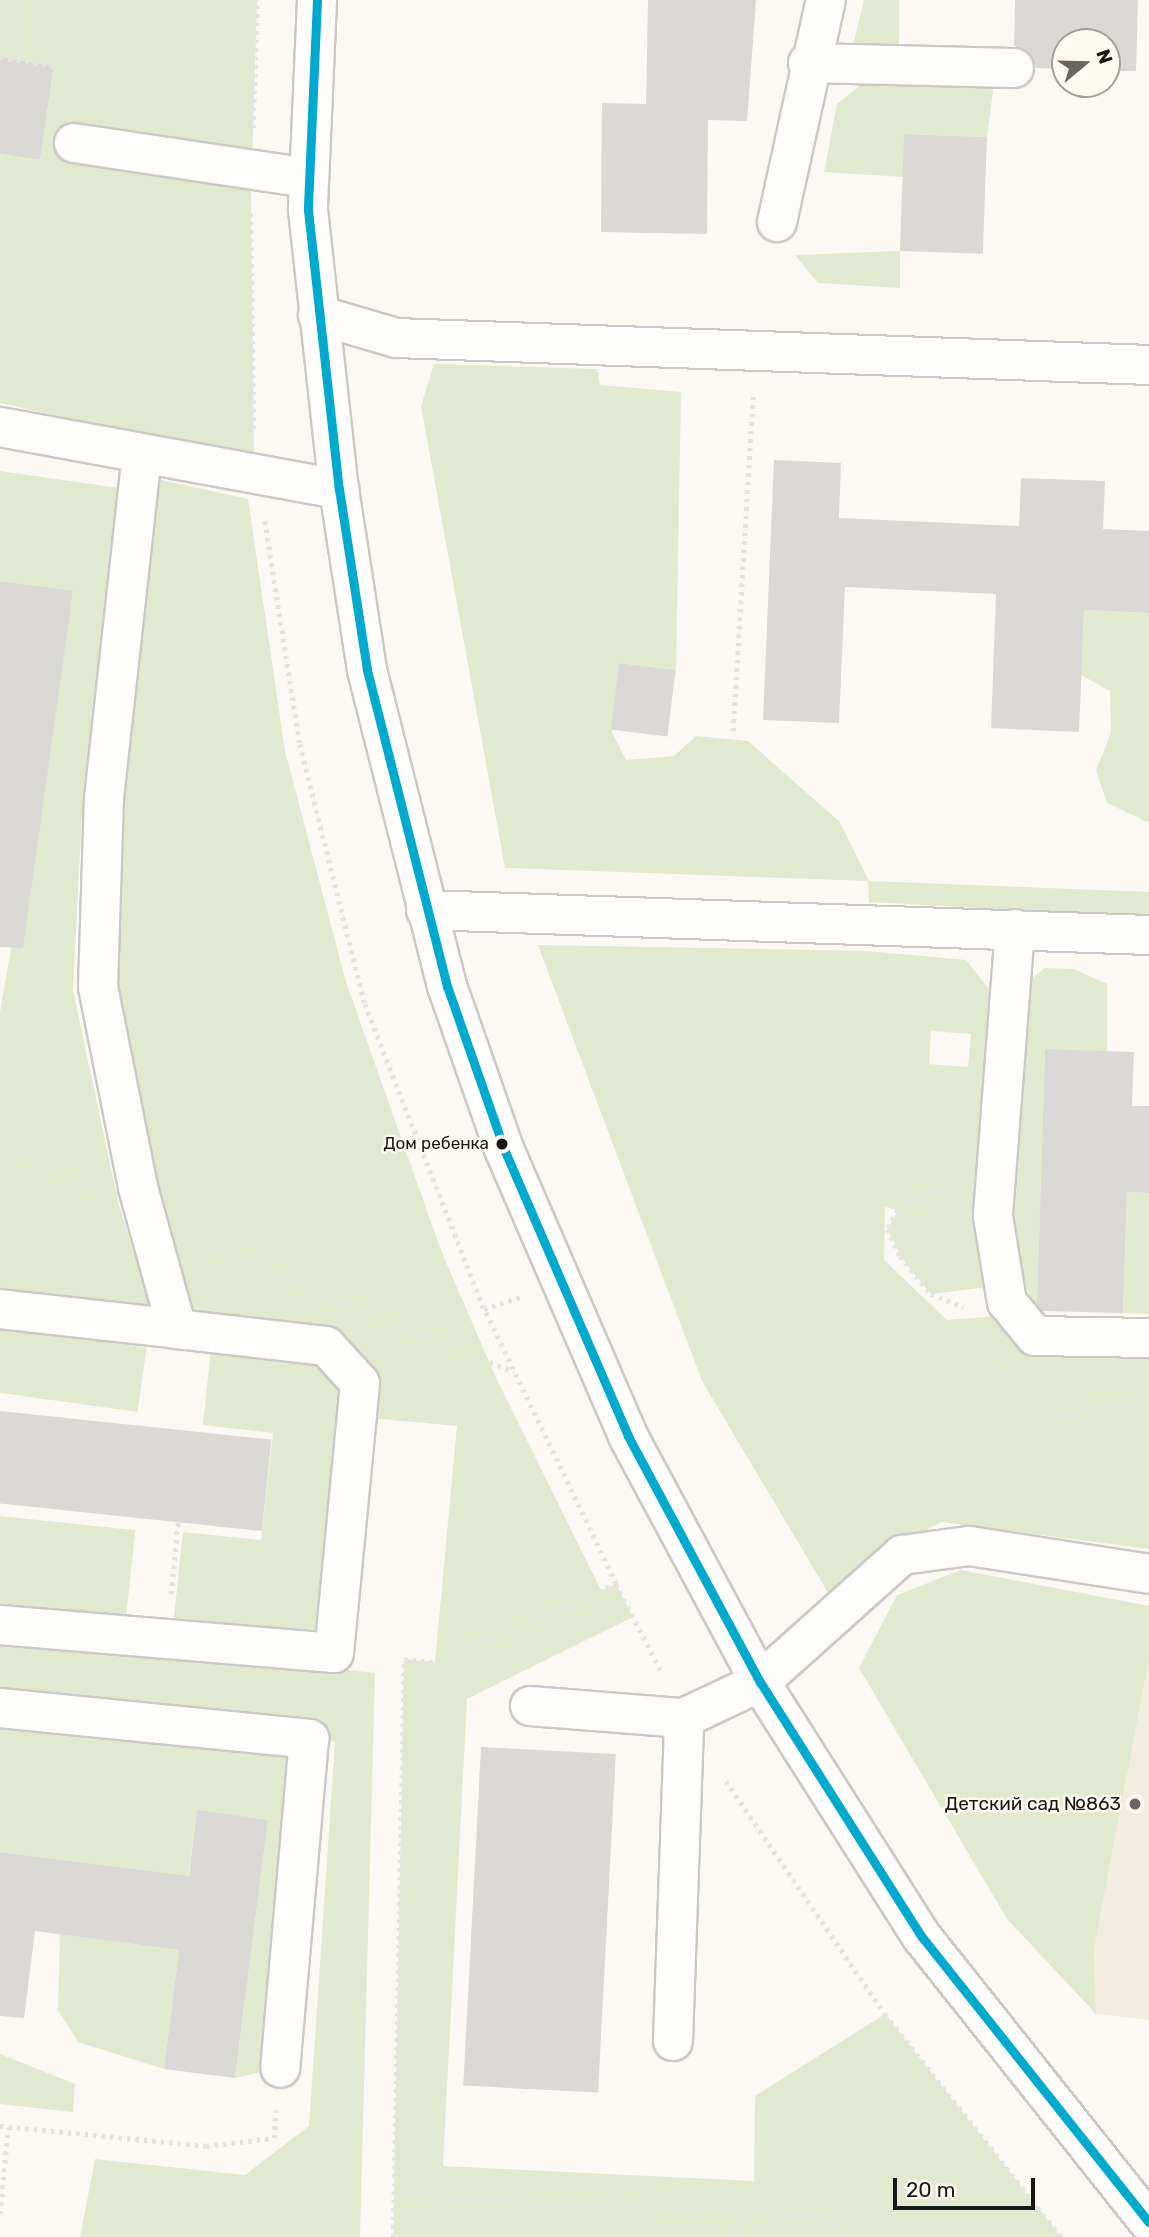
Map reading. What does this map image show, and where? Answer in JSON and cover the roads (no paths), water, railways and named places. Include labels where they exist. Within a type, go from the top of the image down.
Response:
[{"type":"street","points":[[317,0],[308,178],[318,315],[339,489],[367,670],[426,910],[504,1149],[628,1436],[760,1682],[922,1937],[1147,2216]]},
{"type":"street","points":[[777,222],[808,63],[826,0]]},
{"type":"street","points":[[808,63],[1014,68]]},
{"type":"street","points":[[74,143],[252,172],[308,178]]},
{"type":"street","points":[[318,315],[396,338],[755,353],[1149,365]]},
{"type":"street","points":[[0,427],[142,456],[257,473],[339,489]]},
{"type":"street","points":[[142,456],[104,798],[98,988],[147,1220],[177,1329]]},
{"type":"street","points":[[426,910],[1149,935]]},
{"type":"street","points":[[1015,929],[993,1216],[1007,1302],[1035,1336],[1149,1338]]},
{"type":"street","points":[[0,1309],[326,1346],[360,1383],[334,1653],[0,1625]]},
{"type":"street","points":[[530,1706],[684,1718],[760,1682],[902,1555],[969,1546],[1149,1574]]},
{"type":"street","points":[[0,1708],[309,1739],[280,2068]]},
{"type":"street","points":[[673,2040],[684,1718]]},
{"type":"place","name":"Дом ребенка","points":[[502,1144]]},
{"type":"place","name":"Детский сад №863","points":[[1135,1804]]}]
